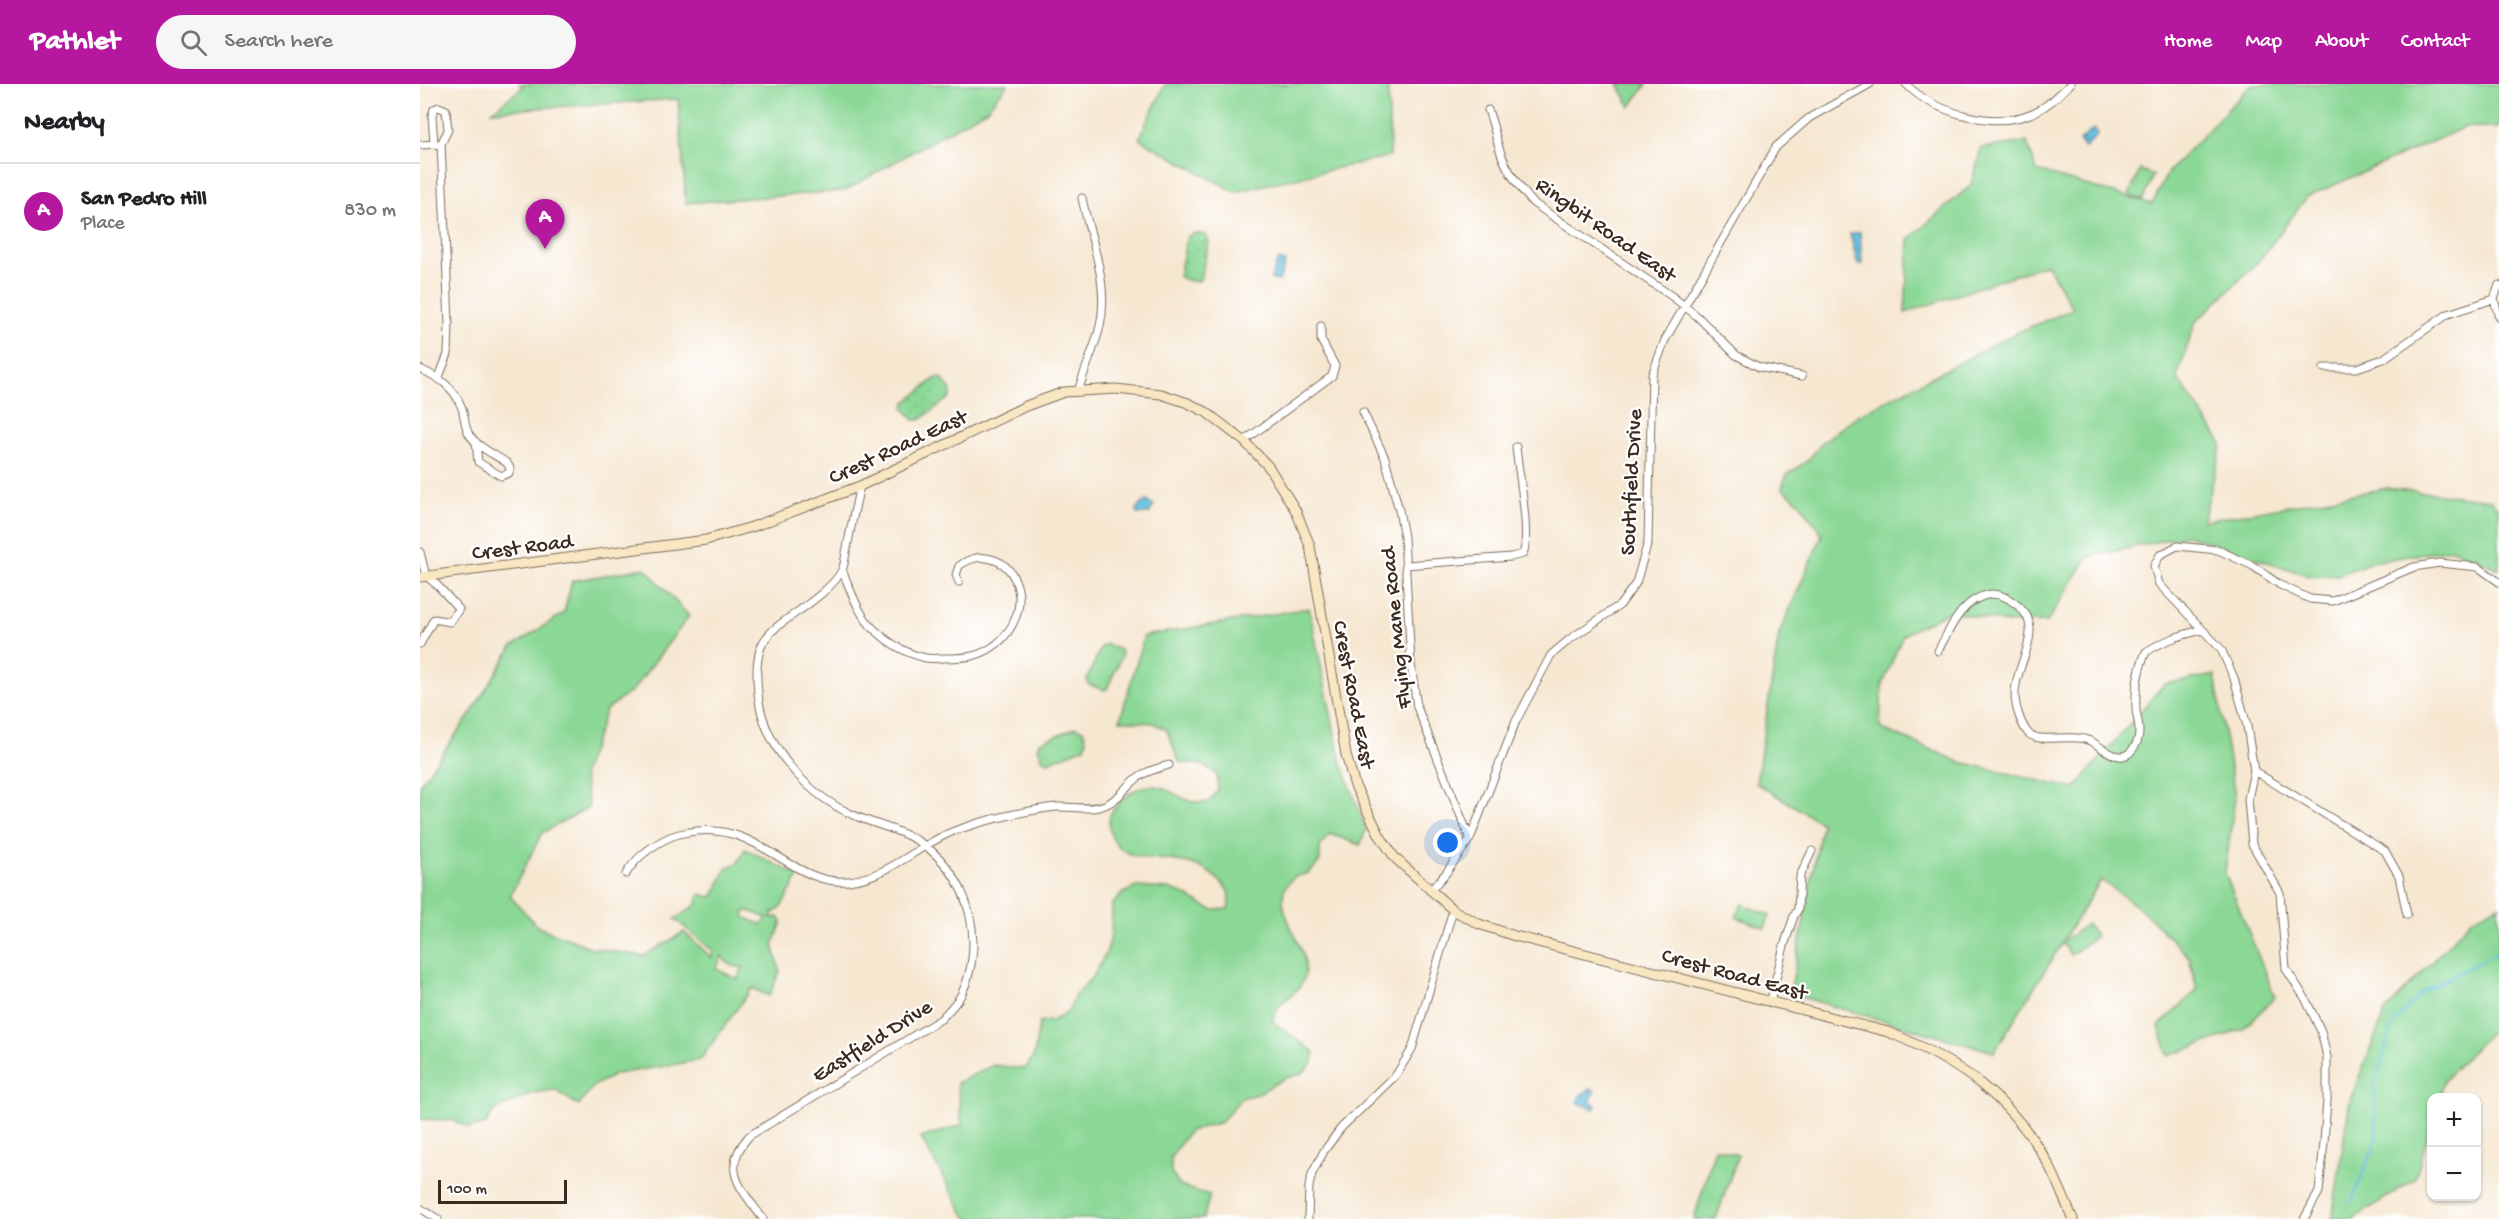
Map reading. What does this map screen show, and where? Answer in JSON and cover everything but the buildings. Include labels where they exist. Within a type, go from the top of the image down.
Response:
[{"type":"street","name":"Southfield Drive","points":[[1430,891],[1470,839],[1507,742],[1530,692],[1551,655],[1620,604],[1636,583],[1642,569],[1648,542],[1652,375],[1657,357],[1684,306],[1776,147],[1809,118],[1870,84]]},
{"type":"street","points":[[1906,84],[1918,96],[1942,108],[1998,120],[2029,115],[2046,106],[2070,84]]},
{"type":"street","points":[[420,145],[437,144],[448,130],[446,110],[439,107],[434,109],[432,115],[437,144],[448,271],[448,354],[439,377]]},
{"type":"street","name":"Ringbit Road East","points":[[1488,110],[1501,154],[1510,174],[1533,203],[1684,306],[1736,355],[1760,367],[1802,376]]},
{"type":"street","points":[[1078,392],[1101,325],[1103,303],[1095,248],[1082,198]]},
{"type":"street","points":[[2499,285],[2494,299],[2499,318]]},
{"type":"street","points":[[2324,368],[2357,368],[2383,359],[2448,314],[2494,299]]},
{"type":"street","points":[[1244,441],[1332,376],[1335,366],[1321,340],[1321,326]]},
{"type":"street","points":[[420,369],[439,377],[451,390],[461,406],[467,432],[476,442],[507,463],[510,468],[509,473],[504,476],[497,475],[478,462],[476,442]]},
{"type":"street","name":"Crest Road East","points":[[628,550],[706,540],[752,527],[860,486],[1026,406],[1064,393],[1116,389],[1161,394],[1188,403],[1206,412],[1244,441],[1268,466],[1296,511],[1310,546],[1335,700],[1355,786],[1368,816],[1395,858],[1430,891],[1453,910],[1479,924],[1515,936],[1888,1032],[1928,1049],[1973,1077],[2001,1100],[2038,1148],[2073,1219]]},
{"type":"street","name":"Flying Mane Road","points":[[1363,412],[1385,458],[1401,519],[1406,565],[1411,664],[1417,707],[1470,839]]},
{"type":"street","points":[[1406,565],[1511,557],[1522,554],[1525,546],[1524,513],[1516,447]]},
{"type":"street","name":"Eastfield Drive","points":[[763,1219],[738,1183],[734,1172],[734,1161],[739,1148],[749,1136],[941,1019],[960,998],[969,976],[975,948],[971,913],[960,888],[942,862],[926,846],[904,833],[846,812],[819,795],[797,774],[781,754],[767,728],[759,702],[756,663],[758,651],[766,636],[829,587],[842,570],[860,486]]},
{"type":"street","points":[[2304,1219],[2319,1192],[2327,1100],[2326,1057],[2322,1031],[2305,998],[2286,969],[2280,893],[2252,843],[2248,800],[2254,771],[2247,726],[2234,678],[2221,649],[2159,584],[2154,566],[2160,555],[2177,546],[2218,550],[2253,566],[2280,585],[2310,598],[2333,601],[2414,567],[2439,563],[2478,567],[2499,582]]},
{"type":"street","name":"Crest Road","points":[[423,577],[628,550]]},
{"type":"street","points":[[420,552],[423,577],[437,585],[459,609],[450,622],[434,619],[420,644]]},
{"type":"street","points":[[842,570],[859,609],[873,628],[894,645],[927,658],[964,658],[989,649],[1006,635],[1015,621],[1020,604],[1019,589],[1012,573],[1000,561],[982,557],[969,559],[958,566],[956,575],[959,582]]},
{"type":"street","points":[[1938,651],[1955,619],[1968,605],[1982,596],[1996,594],[2009,599],[2021,608],[2029,622],[2028,649],[2014,693],[2016,705],[2028,733],[2040,738],[2083,737],[2112,755],[2121,756],[2133,751],[2137,742],[2140,726],[2136,711],[2137,685],[2146,652],[2177,635],[2202,630]]},
{"type":"street","points":[[626,874],[633,862],[661,841],[675,835],[706,830],[722,831],[753,840],[817,877],[833,881],[849,881],[883,871],[962,828],[1053,807],[1105,806],[1139,777],[1155,768],[1169,765]]},
{"type":"street","points":[[2254,771],[2385,851],[2399,876],[2407,915]]},
{"type":"street","points":[[1770,1002],[1784,946],[1798,909],[1800,876],[1812,851]]},
{"type":"street","points":[[1308,1219],[1309,1186],[1312,1174],[1324,1151],[1341,1128],[1396,1075],[1412,1049],[1453,910]]},
{"type":"street","points":[[420,1208],[438,1219]]},
{"type":"green space","points":[[519,84],[1008,84],[986,110],[844,191],[686,203],[678,99],[492,111],[523,87]]},
{"type":"green space","points":[[1165,84],[1388,84],[1390,156],[1235,192],[1139,139]]},
{"type":"green space","points":[[1618,84],[1647,84],[1630,107]]},
{"type":"green space","points":[[2252,84],[2499,84],[2499,128],[2465,127],[2307,197],[2258,262],[2195,323],[2177,377],[2222,444],[2203,521],[2387,488],[2491,500],[2499,510],[2499,569],[2452,549],[2372,562],[2338,575],[2312,577],[2187,535],[2088,557],[2047,622],[2007,623],[1949,611],[1903,635],[1882,686],[1880,728],[1960,762],[2074,789],[2164,684],[2215,675],[2235,797],[2225,873],[2275,997],[2243,1029],[2168,1056],[2159,1026],[2197,990],[2189,957],[2141,909],[2101,880],[2062,942],[2087,924],[2096,936],[2071,955],[2062,943],[1994,1052],[1790,994],[1822,823],[1756,783],[1779,634],[1822,535],[1801,504],[1782,488],[1786,476],[1808,460],[1824,441],[1859,415],[2016,333],[2073,309],[2047,264],[1905,313],[1909,239],[1971,185],[1981,148],[2027,142],[2037,171],[2152,204],[2168,172]]},
{"type":"green space","points":[[2140,170],[2153,175],[2143,200],[2129,195]]},
{"type":"green space","points":[[1195,233],[1206,235],[1209,242],[1200,280],[1195,281],[1179,276],[1187,236]]},
{"type":"green space","points":[[936,378],[941,378],[951,390],[950,397],[920,420],[914,420],[904,408],[905,403]]},
{"type":"green space","points":[[645,568],[689,616],[633,690],[606,710],[583,774],[589,807],[542,833],[510,896],[538,927],[592,948],[644,956],[684,932],[712,958],[713,951],[675,919],[697,904],[701,894],[713,896],[727,867],[738,863],[745,849],[799,876],[780,909],[773,913],[771,918],[779,917],[782,922],[773,945],[780,971],[769,996],[752,988],[700,1060],[616,1074],[593,1086],[579,1106],[555,1090],[533,1093],[494,1111],[486,1124],[469,1128],[452,1120],[420,1119],[420,784],[470,715],[512,647],[564,613],[572,581]],"holes":[[[749,911],[767,918],[767,919],[761,924],[745,918],[744,912]],[[722,956],[731,965],[743,967],[737,979],[716,969]]]},
{"type":"green space","points":[[1309,608],[1340,758],[1366,830],[1360,845],[1330,834],[1320,846],[1320,861],[1317,865],[1306,874],[1293,878],[1285,888],[1283,899],[1285,911],[1301,949],[1305,962],[1305,973],[1299,988],[1279,1007],[1272,1021],[1314,1052],[1313,1063],[1301,1074],[1285,1078],[1257,1094],[1241,1098],[1221,1122],[1189,1131],[1171,1157],[1171,1173],[1180,1186],[1210,1195],[1203,1219],[967,1219],[921,1138],[962,1125],[957,1083],[993,1065],[1025,1069],[1034,1055],[1039,1023],[1055,1020],[1068,1012],[1074,997],[1094,975],[1107,951],[1111,936],[1112,905],[1123,893],[1137,887],[1168,889],[1183,894],[1212,910],[1228,909],[1230,894],[1210,873],[1195,865],[1146,858],[1124,851],[1110,832],[1109,820],[1113,810],[1128,795],[1142,787],[1160,787],[1189,801],[1198,802],[1209,802],[1218,790],[1217,774],[1203,765],[1179,762],[1167,730],[1153,723],[1120,720],[1144,636]]},
{"type":"green space","points":[[1106,644],[1120,650],[1122,655],[1107,689],[1103,690],[1088,684],[1087,679],[1101,647]]},
{"type":"green space","points":[[1076,727],[1083,730],[1087,741],[1085,747],[1048,762],[1043,760],[1038,748],[1040,742]]},
{"type":"green space","points":[[1742,904],[1770,915],[1765,928],[1736,917]]},
{"type":"green space","points":[[2499,905],[2499,1024],[2445,1079],[2440,1093],[2427,1093],[2427,1138],[2415,1179],[2353,1219],[2332,1219],[2350,1100],[2385,1012],[2472,919]]},
{"type":"green space","points":[[1715,1148],[1738,1155],[1716,1219],[1694,1219]]},
{"type":"water","points":[[2094,129],[2098,134],[2085,148],[2079,141]]},
{"type":"water","points":[[1860,232],[1862,264],[1858,265],[1850,234]]},
{"type":"water","points":[[1278,260],[1285,262],[1279,281],[1271,279]]},
{"type":"water","points":[[1146,501],[1154,505],[1149,514],[1137,514],[1136,509]]},
{"type":"water","points":[[1590,1089],[1594,1090],[1590,1101],[1596,1105],[1594,1109],[1577,1102],[1581,1095]]},
{"type":"waterway","points":[[2351,1202],[2376,1142],[2375,1085],[2392,1025],[2422,992],[2499,953]]},
{"type":"place","name":"San Pedro Hill","points":[[545,249]]}]
